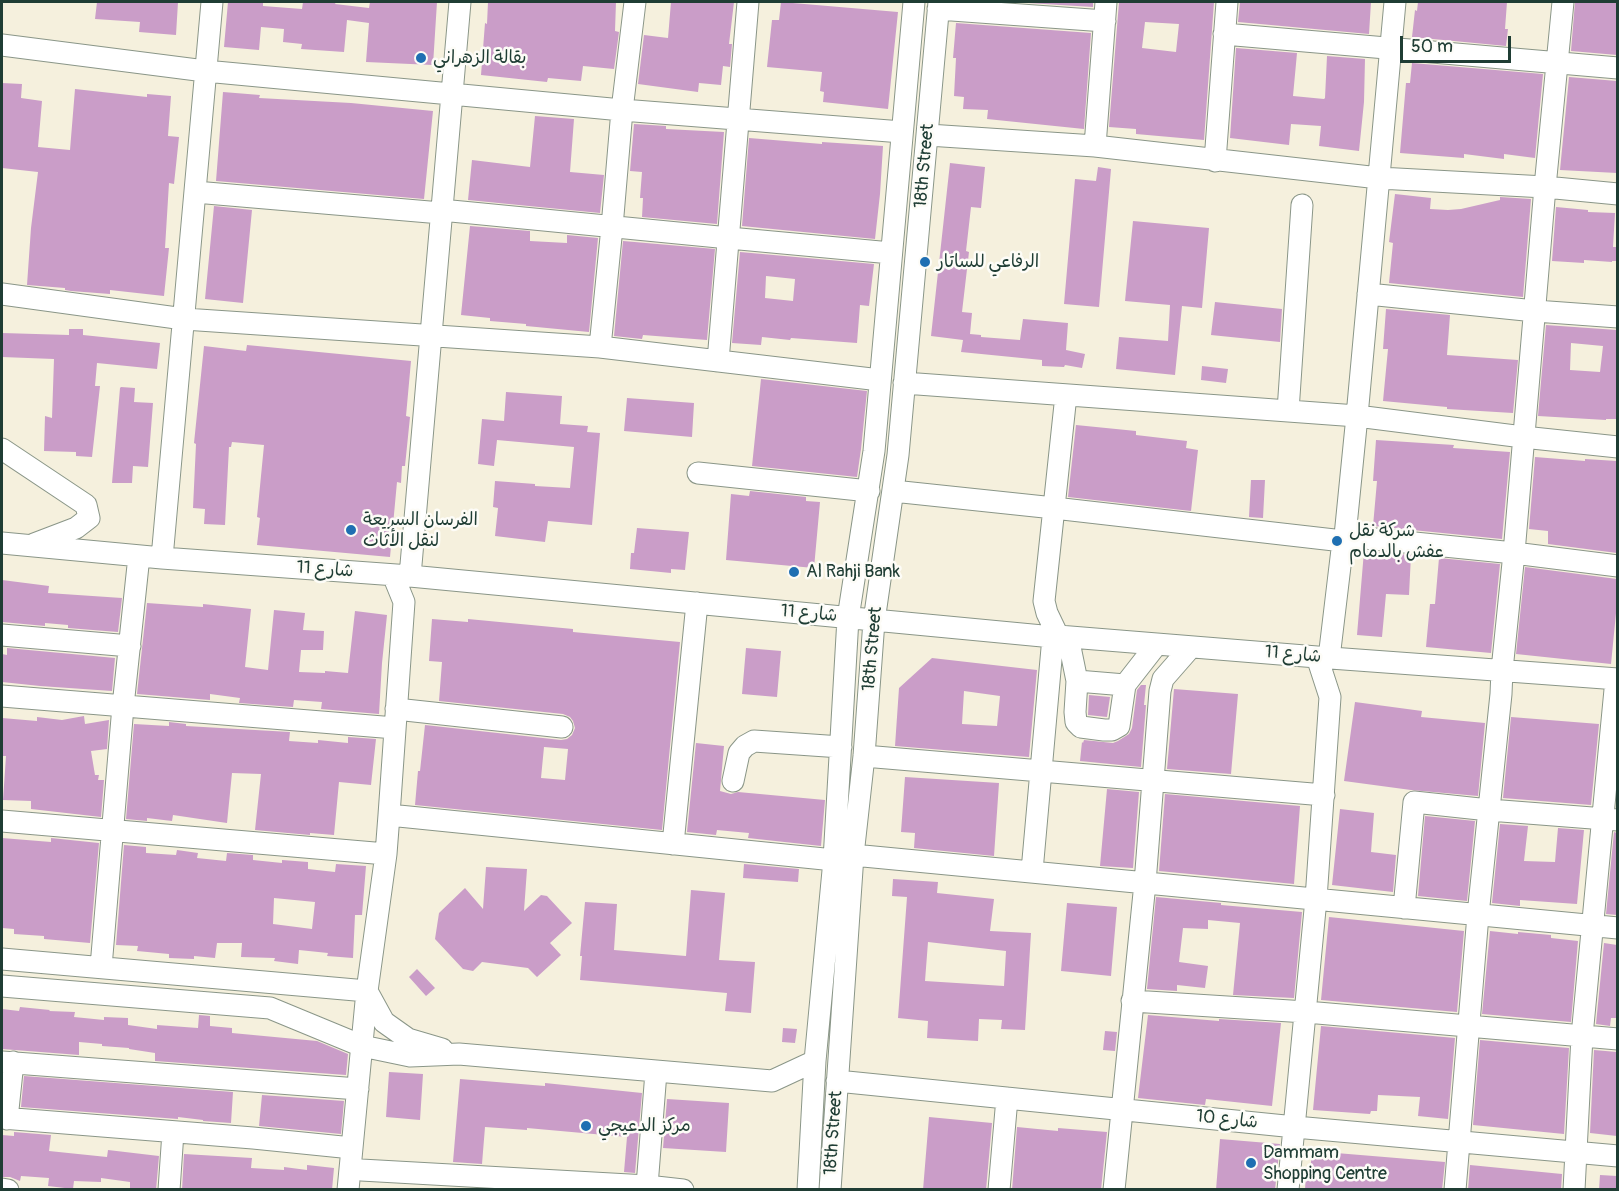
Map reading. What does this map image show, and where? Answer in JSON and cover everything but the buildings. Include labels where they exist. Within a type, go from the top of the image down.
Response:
[{"type":"street","points":[[162,558],[212,2]]},
{"type":"street","points":[[348,1190],[367,991],[386,854],[404,602],[401,575],[431,336],[460,2]]},
{"type":"street","points":[[600,347],[622,110],[635,2]]},
{"type":"street","points":[[718,361],[748,2]]},
{"type":"street","points":[[807,1190],[815,1061],[844,857],[841,747],[848,618],[869,491],[914,2]]},
{"type":"street","points":[[1215,160],[1227,2]]},
{"type":"street","points":[[1288,1190],[1324,795],[1330,697],[1323,658],[1344,538],[1358,416],[1395,2]]},
{"type":"street","points":[[1455,1190],[1478,915],[1501,694],[1563,2]]},
{"type":"street","points":[[939,5],[1106,11],[1095,147]]},
{"type":"street","name":"18th Street","points":[[830,1190],[837,1081],[844,857],[864,756],[874,621],[898,455],[939,5]]},
{"type":"street","points":[[1224,34],[1617,68]]},
{"type":"street","points":[[2,45],[206,71],[622,110],[902,132]]},
{"type":"street","points":[[928,135],[1095,147],[1380,178],[1545,187],[1617,194]]},
{"type":"street","points":[[195,192],[891,253]]},
{"type":"street","points":[[1288,411],[1302,205]]},
{"type":"street","points":[[2,294],[184,319],[600,347],[880,380]]},
{"type":"street","points":[[1368,294],[1617,317]]},
{"type":"street","points":[[904,383],[1358,416],[1617,447]]},
{"type":"street","points":[[1066,395],[1044,602],[1077,681],[1075,712],[1076,722],[1081,727],[1112,730],[1119,726],[1125,685],[1157,644]]},
{"type":"street","points":[[2,449],[86,505],[89,518],[76,528],[28,546]]},
{"type":"street","points":[[698,473],[869,491]]},
{"type":"street","points":[[893,491],[1617,566]]},
{"type":"street","name":"شارع 11","points":[[2,543],[162,558],[401,575],[874,621],[1323,658],[1617,679]]},
{"type":"street","points":[[101,967],[123,706],[139,556]]},
{"type":"street","points":[[673,844],[697,603]]},
{"type":"street","points":[[2,635],[130,646]]},
{"type":"street","points":[[1032,871],[1040,772],[1060,636]]},
{"type":"street","points":[[1114,1190],[1145,883],[1160,692],[1163,679],[1191,647]]},
{"type":"street","points":[[1574,1190],[1582,1036],[1593,926],[1610,819],[1617,679]]},
{"type":"street","points":[[1077,681],[1125,685]]},
{"type":"street","points":[[2,696],[123,706],[562,727]]},
{"type":"street","points":[[732,781],[739,753],[754,741],[841,747]]},
{"type":"street","points":[[864,756],[1324,795]]},
{"type":"street","points":[[1404,908],[1414,802],[1610,819]]},
{"type":"street","points":[[389,815],[673,844],[1032,871],[1617,928]]},
{"type":"street","points":[[2,820],[386,854]]},
{"type":"street","points":[[2,960],[367,991]]},
{"type":"street","points":[[2,986],[270,1008],[362,1046],[411,1056],[459,1054],[772,1080],[815,1061]]},
{"type":"street","points":[[367,991],[384,1022],[408,1038],[459,1054]]},
{"type":"street","points":[[1132,1000],[1306,1012],[1617,1039]]},
{"type":"street","points":[[362,1046],[372,1066],[360,1180],[647,1186],[683,1190]]},
{"type":"street","points":[[352,1148],[4,1118],[7,1062],[358,1089]]},
{"type":"street","points":[[647,1186],[656,1072]]},
{"type":"street","name":"شارع 10","points":[[837,1081],[1295,1127],[1617,1156]]},
{"type":"street","points":[[999,1190],[1007,1098]]},
{"type":"street","points":[[169,1190],[173,1132]]},
{"type":"street","points":[[2,1189],[8,1190]]},
{"type":"place","name":"بقالة الزهراني","points":[[421,58]]},
{"type":"place","name":"الرفاعي للساتار","points":[[925,262]]},
{"type":"place","name":"الفرسان السريعة لنقل الأثاث","points":[[351,530]]},
{"type":"place","name":"شركة نقل عفش بالدمام","points":[[1337,541]]},
{"type":"place","name":"Al Rahji Bank","points":[[794,572]]},
{"type":"place","name":"مركز الدعيجي","points":[[586,1126]]},
{"type":"place","name":"Dammam Shopping Centre","points":[[1251,1163]]}]
